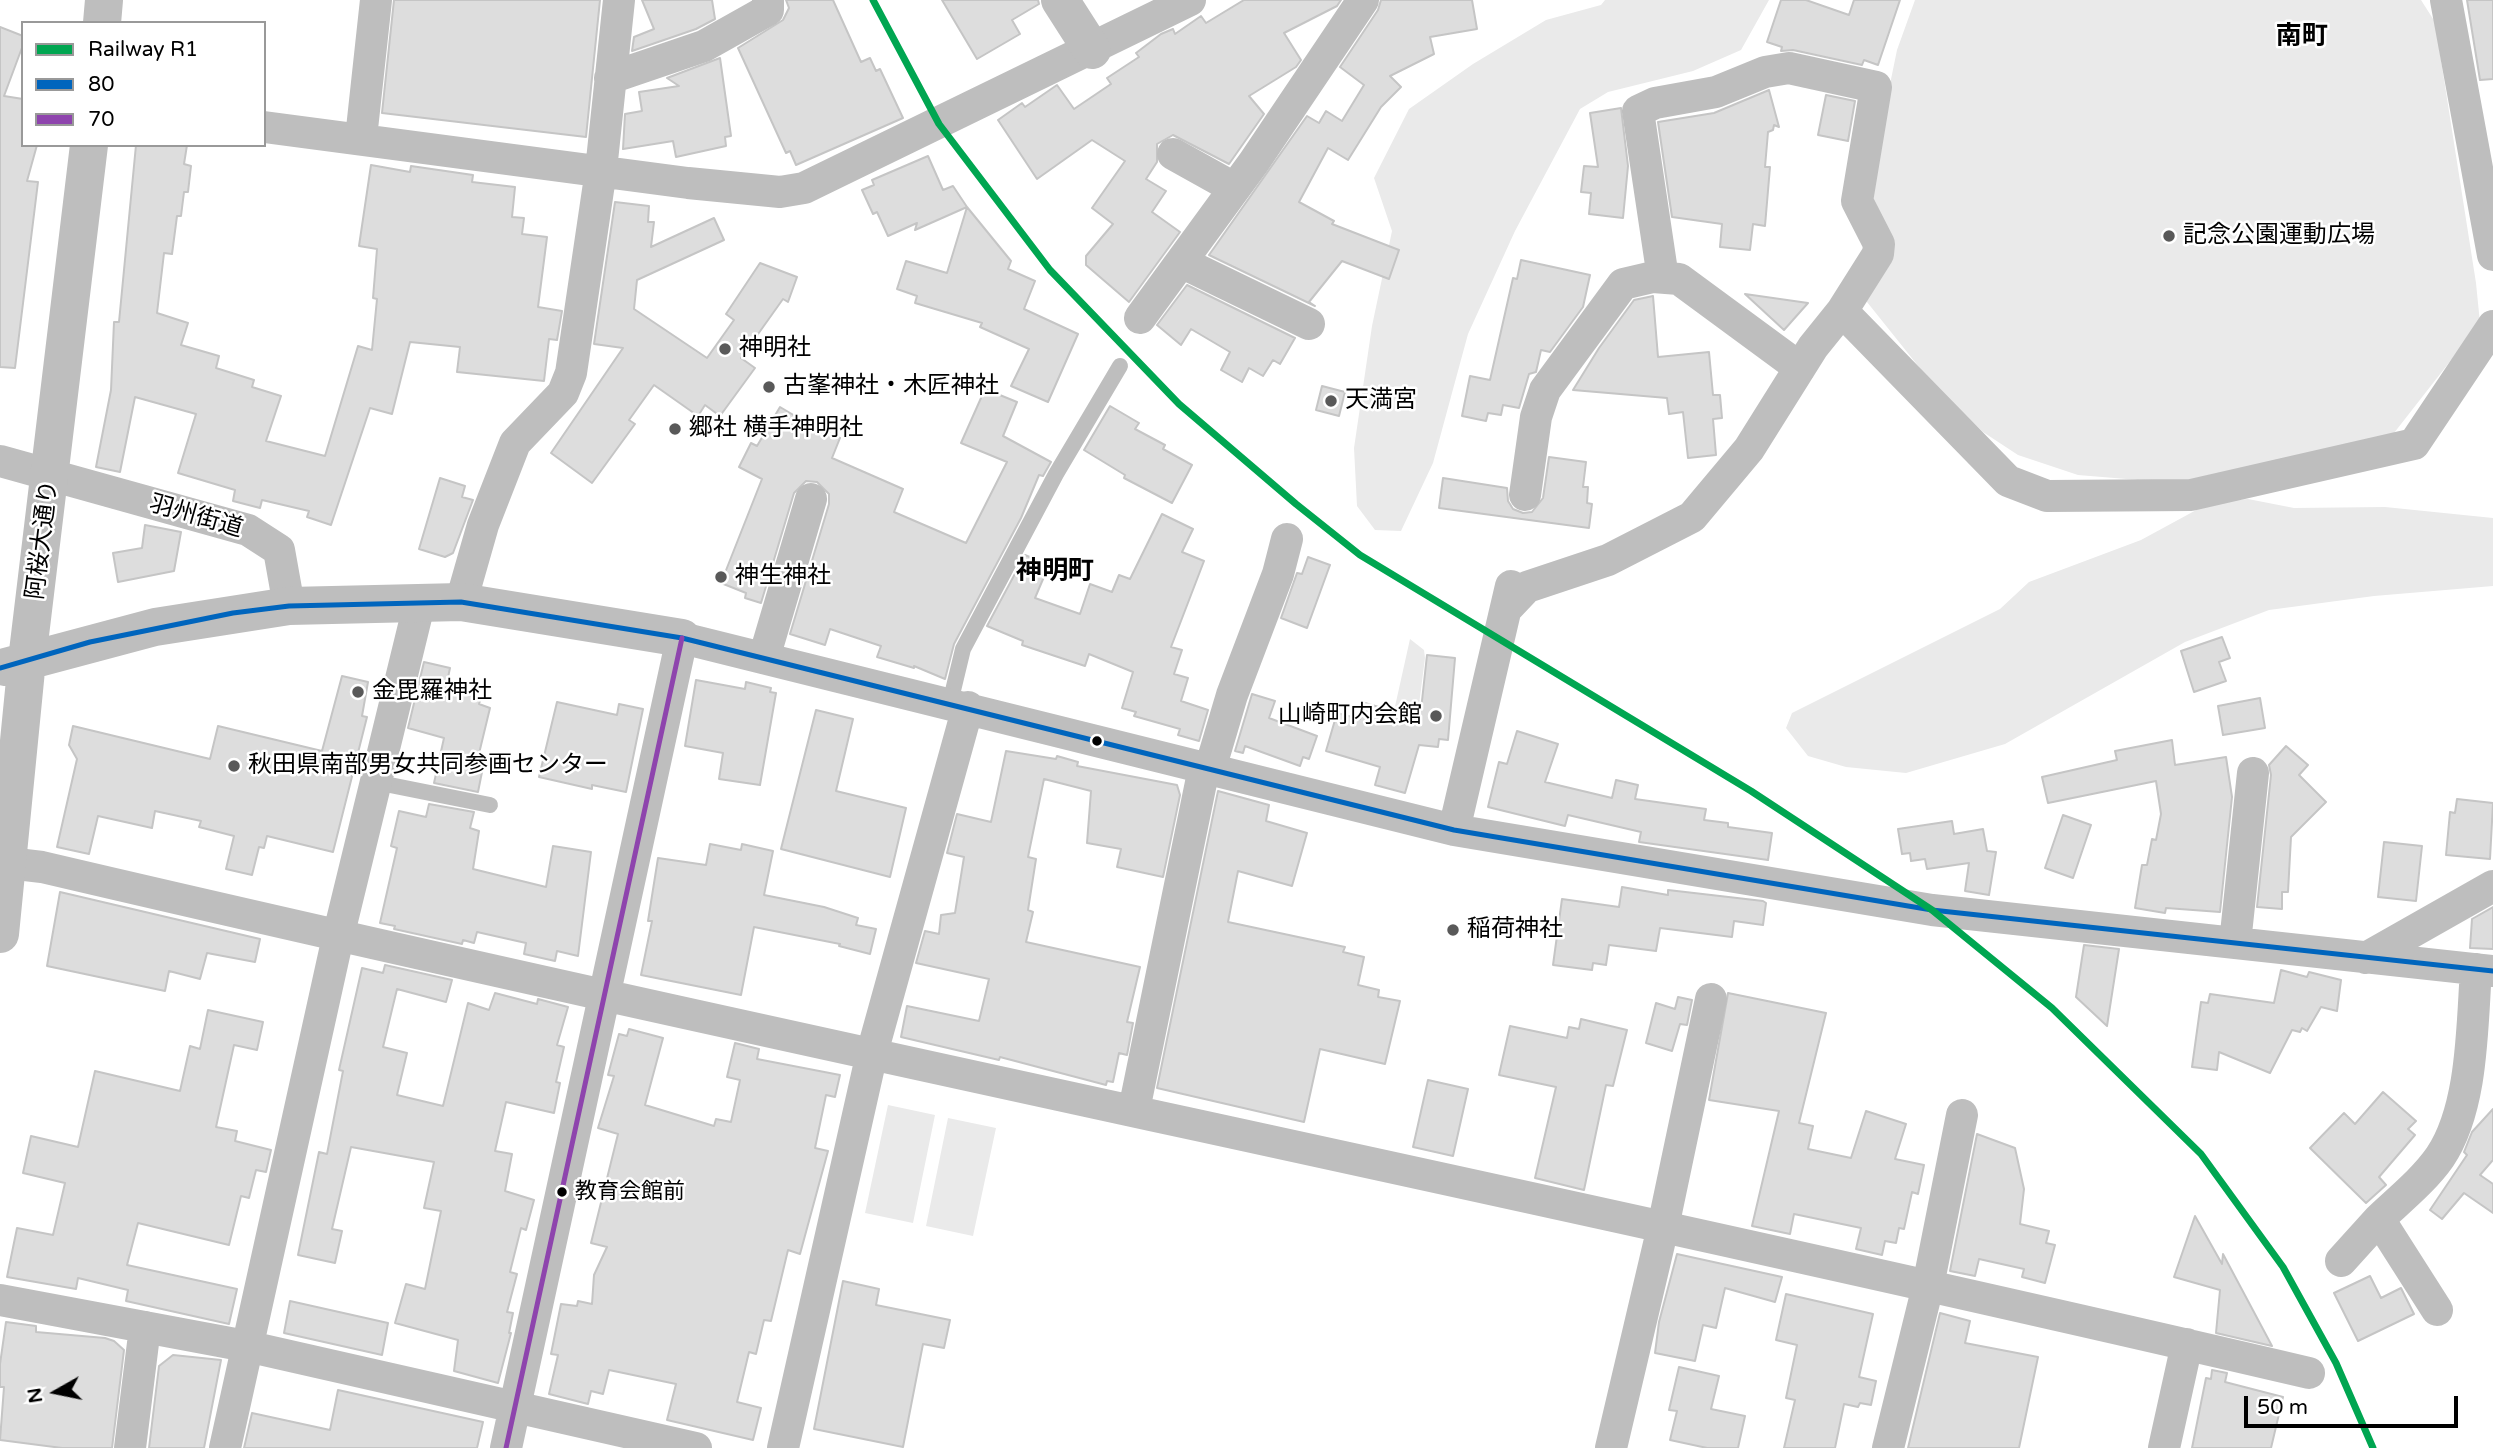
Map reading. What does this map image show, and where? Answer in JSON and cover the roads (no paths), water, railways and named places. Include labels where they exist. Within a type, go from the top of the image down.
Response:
[{"type":"street","points":[[102,21],[104,0]]},
{"type":"street","points":[[361,138],[376,0]]},
{"type":"street","points":[[461,602],[483,525],[515,443],[563,393],[571,373],[601,170],[619,0]]},
{"type":"street","points":[[610,78],[704,46],[768,10],[768,0]]},
{"type":"street","points":[[1060,0],[1092,50]]},
{"type":"street","points":[[266,127],[780,192],[804,188],[1190,0]]},
{"type":"street","points":[[1140,318],[1234,188],[1363,0]]},
{"type":"street","points":[[2446,0],[2493,255]]},
{"type":"street","points":[[1509,606],[1527,587],[1608,560],[1692,517],[1749,449],[1800,368],[1842,311],[1878,254],[1879,244],[1857,201],[1876,87],[1789,68],[1765,72],[1716,92],[1655,103],[1638,111],[1663,278]]},
{"type":"street","name":"阿桜大通り","points":[[0,934],[8,863],[14,664],[51,477],[89,147]]},
{"type":"street","points":[[1173,154],[1234,188]]},
{"type":"street","points":[[1181,262],[1309,324]]},
{"type":"street","points":[[1525,495],[1536,417],[1545,390],[1623,284],[1653,277],[1679,279],[1800,368]]},
{"type":"street","points":[[1842,311],[2008,481],[2048,496],[2191,495],[2414,444],[2493,326]]},
{"type":"street","name":"羽州街道","points":[[0,461],[248,530],[279,550],[289,606]]},
{"type":"street","points":[[764,658],[811,499]]},
{"type":"street","points":[[1134,1110],[1207,768],[1278,574],[1287,539]]},
{"type":"street","points":[[1454,830],[1509,606],[1513,572]]},
{"type":"street","points":[[225,1448],[338,937],[420,601]]},
{"type":"street","points":[[14,664],[155,626],[289,606],[461,602],[682,638],[1454,830],[1932,910],[2484,970],[2455,1130],[2439,1159],[2379,1219],[2341,1262]]},
{"type":"street","points":[[506,1448],[682,638]]},
{"type":"street","points":[[783,1448],[872,1053],[959,705]]},
{"type":"street","points":[[2235,943],[2253,773]]},
{"type":"street","points":[[8,863],[42,867],[605,997],[1134,1110],[2309,1373]]},
{"type":"street","points":[[2366,958],[2493,886]]},
{"type":"street","points":[[1611,1448],[1663,1227],[1711,999]]},
{"type":"street","points":[[1888,1448],[1928,1286],[1962,1115]]},
{"type":"street","points":[[2379,1219],[2437,1310]]},
{"type":"street","points":[[0,1300],[246,1346],[696,1448]]},
{"type":"street","points":[[130,1448],[145,1327]]},
{"type":"street","points":[[2164,1448],[2187,1344]]},
{"type":"lane","points":[[959,705],[963,649],[1056,474],[1120,366]]},
{"type":"lane","points":[[375,782],[490,805]]},
{"type":"rail line","name":"R1","points":[[873,0],[939,124],[1050,270],[1179,404],[1360,555],[1751,791],[1932,910],[2052,1008],[2201,1154],[2283,1267],[2336,1363],[2373,1448]]},
{"type":"place","name":"記念公園運動広場","points":[[2169,236]]},
{"type":"place","name":"神明社","points":[[725,349]]},
{"type":"place","name":"古峯神社・木匠神社","points":[[769,387]]},
{"type":"place","name":"天満宮","points":[[1331,401]]},
{"type":"place","name":"郷社 横手神明社","points":[[675,429]]},
{"type":"place","name":"神生神社","points":[[721,577]]},
{"type":"place","name":"金毘羅神社","points":[[358,692]]},
{"type":"place","name":"山崎町内会館","points":[[1436,716]]},
{"type":"place","name":"秋田県南部男女共同参画センター","points":[[234,766]]},
{"type":"place","name":"稲荷神社","points":[[1453,930]]},
{"type":"place","name":"教育会館前","points":[[562,1192]]},
{"type":"district","name":"南町","points":[[2302,37]]},
{"type":"district","name":"神明町","points":[[1055,572]]}]
